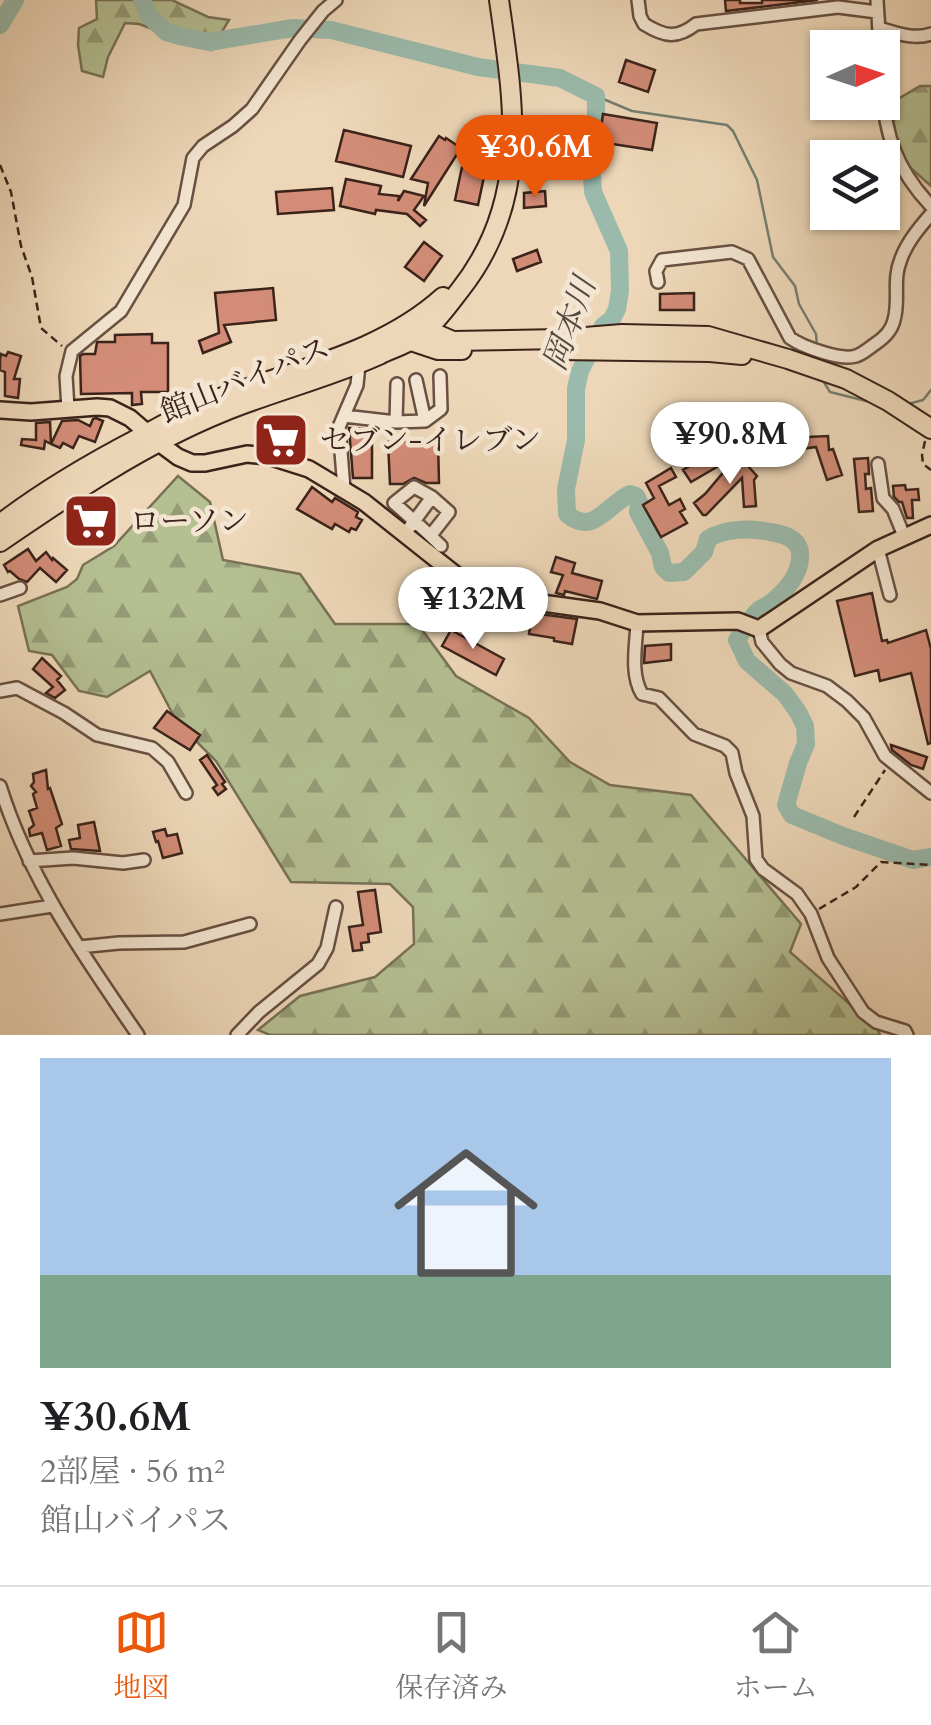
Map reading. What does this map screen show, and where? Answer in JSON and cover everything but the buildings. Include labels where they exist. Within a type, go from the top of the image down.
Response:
[{"type":"highway","name":"館山バイパス","points":[[0,524],[35,497],[92,463],[222,412],[359,365],[417,331],[486,248],[504,206],[514,149],[499,0]]},
{"type":"highway","name":"館山バイパス","points":[[0,542],[154,438],[167,422],[218,399],[417,331]]},
{"type":"highway","points":[[417,331],[428,348],[448,350],[622,342],[710,352],[794,352],[860,386],[931,430]]},
{"type":"main road","points":[[0,410],[110,408],[192,463],[247,454],[309,469],[344,489],[369,496],[404,534],[475,590],[498,597],[600,611],[637,623],[738,621],[757,628],[878,549],[931,525]]},
{"type":"street","points":[[68,409],[66,376],[72,352],[121,310],[184,205],[193,158],[252,110],[300,40],[336,0]]},
{"type":"street","points":[[638,0],[644,24],[674,35],[696,24],[877,6],[879,28],[909,36],[931,34]]},
{"type":"street","points":[[885,120],[900,165],[931,206]]},
{"type":"street","points":[[658,282],[656,270],[662,260],[732,252],[748,259],[794,352],[860,356],[893,326],[895,278],[901,258],[931,214]]},
{"type":"street","points":[[344,489],[338,427],[357,385],[359,365]]},
{"type":"street","points":[[344,416],[426,421],[441,409],[440,376]]},
{"type":"street","points":[[416,380],[426,421]]},
{"type":"street","points":[[396,384],[396,422]]},
{"type":"street","points":[[878,464],[883,498],[904,536]]},
{"type":"street","points":[[431,535],[448,512],[414,486],[394,503],[441,546]]},
{"type":"street","points":[[404,534],[432,497]]},
{"type":"street","points":[[878,549],[890,595]]},
{"type":"street","points":[[0,595],[20,588]]},
{"type":"street","points":[[637,623],[636,684],[642,694],[659,698],[694,734],[732,752],[736,773],[754,816],[756,859],[763,869],[797,894],[811,914],[828,958],[862,1012],[907,1035]]},
{"type":"street","points":[[757,628],[762,642],[780,664],[791,673],[826,686],[864,718],[891,760],[931,793]]},
{"type":"street","points":[[0,691],[17,688],[97,735],[152,748],[168,762],[186,793]]},
{"type":"street","points":[[0,786],[28,861],[52,906],[138,1035]]},
{"type":"street","points":[[28,861],[144,860]]},
{"type":"street","points":[[0,914],[52,906]]},
{"type":"street","points":[[237,1035],[318,964],[327,948],[336,907]]},
{"type":"street","points":[[79,947],[184,942],[250,924]]},
{"type":"path","points":[[0,165],[11,192],[41,328],[72,352]]},
{"type":"path","points":[[931,430],[922,454],[923,464],[931,470]]},
{"type":"path","points":[[854,817],[891,760]]},
{"type":"path","points":[[811,914],[856,887],[881,862],[931,865]]},
{"type":"green space","points":[[96,0],[172,0],[208,17],[229,20],[211,50],[139,24],[125,23],[103,77],[82,71],[78,45],[79,28],[97,19]]},
{"type":"green space","points":[[920,86],[931,86],[931,186],[900,158],[894,120],[900,120],[900,98]]},
{"type":"green space","points":[[178,476],[210,502],[223,560],[300,574],[335,624],[418,624],[456,676],[529,718],[570,762],[610,785],[691,795],[801,924],[790,952],[877,1028],[880,1035],[270,1035],[258,1030],[300,996],[375,977],[414,944],[413,907],[390,884],[291,882],[216,761],[177,722],[150,671],[107,697],[79,691],[52,655],[29,651],[18,606],[67,587],[77,579],[83,565],[114,546]]},
{"type":"waterway","points":[[0,25],[15,0]]},
{"type":"waterway","name":"岡本川","points":[[142,0],[150,17],[166,32],[179,36],[209,42],[293,28],[331,30],[478,67],[560,78],[596,96],[593,192],[619,251],[620,291],[617,309],[603,326],[580,371],[576,440],[566,489],[567,514],[576,520],[593,520],[630,494],[636,496],[638,512],[669,573],[684,572],[704,552],[708,539],[722,533],[762,531],[793,540],[800,553],[795,576],[780,595],[752,617],[737,640],[747,661],[785,694],[805,726],[806,744],[786,805],[792,815],[843,836],[913,860],[931,857]]},
{"type":"waterway","points":[[596,96],[632,111],[727,125],[733,131],[757,180],[773,257],[795,286],[799,304],[816,334],[817,346]]},
{"type":"waterway","points":[[822,379],[830,392],[870,402]]},
{"type":"waterway","points":[[908,404],[923,400],[931,390]]},
{"type":"place","name":"セブン-イレブン","points":[[281,440]]},
{"type":"place","name":"ローソン","points":[[91,521]]}]
